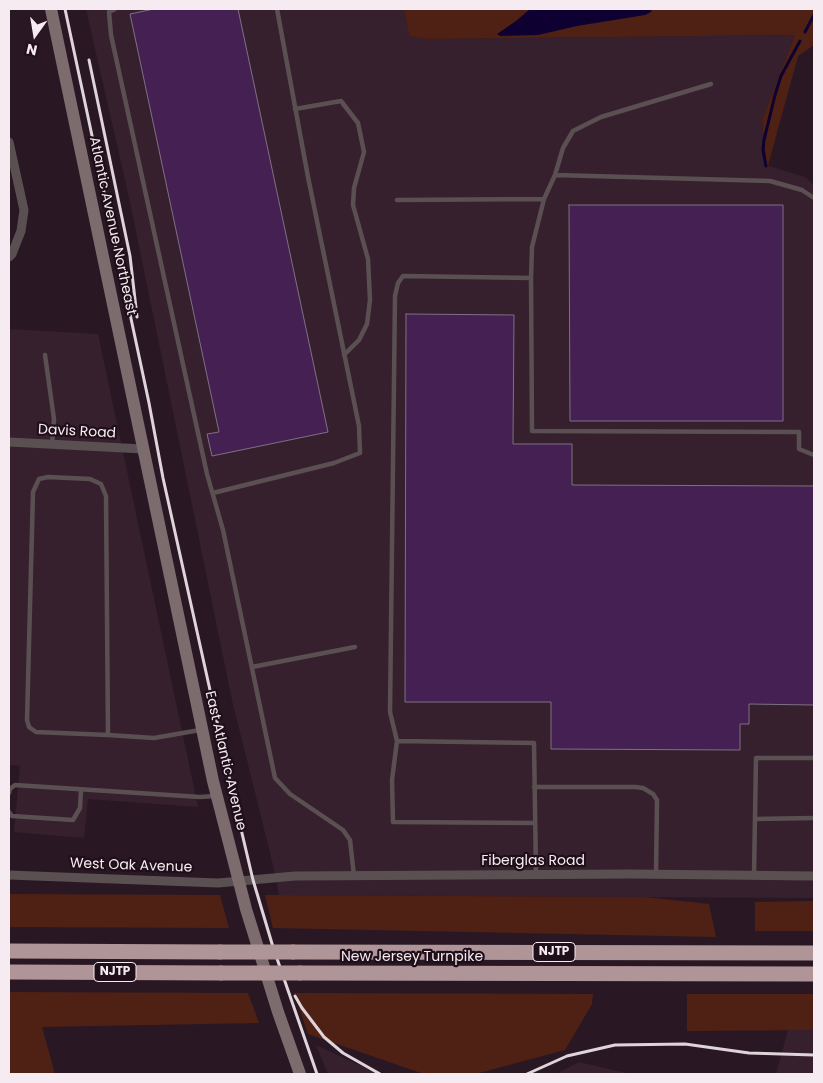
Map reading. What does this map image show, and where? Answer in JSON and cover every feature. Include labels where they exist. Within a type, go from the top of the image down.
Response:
[{"type":"highway","name":"New Jersey Turnpike","points":[[9,951],[814,953]]},
{"type":"highway","name":"New Jersey Turnpike","points":[[9,972],[814,974]]},
{"type":"street","name":"Atlantic Avenue Northeast","points":[[51,9],[143,449]]},
{"type":"street","points":[[9,142],[24,210],[21,231],[12,254],[9,256]]},
{"type":"street","name":"Davis Road","points":[[9,442],[143,449]]},
{"type":"street","name":"East Atlantic Avenue","points":[[143,449],[216,796],[278,1012],[300,1074]]},
{"type":"street","name":"Fiberglas Road","points":[[253,880],[295,876],[656,874],[814,876]]},
{"type":"street","name":"West Oak Avenue","points":[[9,875],[208,882],[253,880]]},
{"type":"lane","points":[[116,9],[109,12],[111,34],[206,474],[223,530],[275,778],[290,794],[343,830],[350,840],[354,876]]},
{"type":"lane","points":[[213,493],[334,463],[360,452],[359,426],[295,109],[277,9]]},
{"type":"lane","points":[[711,84],[601,117],[573,130],[563,148],[555,175],[544,199],[532,247],[532,431],[799,432],[799,449],[814,455]]},
{"type":"lane","points":[[295,109],[341,101],[358,124],[364,152],[354,188],[353,205],[368,259],[370,300],[367,324],[359,340],[344,355]]},
{"type":"lane","points":[[555,175],[770,180],[802,190],[814,198]]},
{"type":"lane","points":[[397,200],[544,199]]},
{"type":"lane","points":[[531,278],[403,276],[398,283],[395,296],[390,712],[397,741],[392,780],[393,822],[535,823]]},
{"type":"lane","points":[[45,355],[54,419],[52,445]]},
{"type":"lane","points":[[108,736],[106,496],[101,484],[90,479],[48,477],[39,479],[33,492],[27,720],[29,727],[36,732],[108,736],[154,738],[202,730]]},
{"type":"lane","points":[[252,667],[355,647]]},
{"type":"lane","points":[[397,741],[534,743],[536,875]]},
{"type":"lane","points":[[754,876],[756,758],[814,758]]},
{"type":"lane","points":[[9,793],[10,789],[15,785],[200,797],[216,796]]},
{"type":"lane","points":[[534,787],[643,788],[653,794],[657,800],[656,874]]},
{"type":"lane","points":[[9,812],[12,816],[73,820],[80,808],[81,790]]},
{"type":"lane","points":[[755,819],[814,818]]},
{"type":"shaded area","points":[[86,9],[404,9],[409,35],[425,39],[795,35],[762,120],[766,165],[805,177],[814,185],[814,898],[279,895],[232,700],[130,202]]},
{"type":"shaded area","points":[[404,9],[814,9],[814,45],[798,56],[767,169],[762,120],[795,35],[425,39],[409,36]]},
{"type":"shaded area","points":[[530,9],[652,9],[651,12],[645,15],[577,26],[538,35],[500,36],[497,34]]},
{"type":"shaded area","points":[[9,329],[98,334],[198,807],[88,799],[84,838],[14,832],[20,766],[9,765]]},
{"type":"shaded area","points":[[9,894],[220,895],[229,928],[9,927]]},
{"type":"shaded area","points":[[265,895],[644,897],[709,904],[716,937],[273,928]]},
{"type":"shaded area","points":[[814,901],[814,931],[755,931],[755,902]]},
{"type":"shaded area","points":[[9,992],[248,993],[259,1023],[42,1027],[55,1074],[9,1074]]},
{"type":"shaded area","points":[[294,993],[593,994],[592,1004],[565,1050],[475,1074],[424,1074],[308,1034]]},
{"type":"shaded area","points":[[687,994],[814,994],[814,1030],[687,1031]]},
{"type":"shaded area","points":[[788,1030],[814,1030],[814,1074],[776,1074]]},
{"type":"shaded area","points":[[316,1045],[378,1074],[328,1074]]},
{"type":"shaded area","points":[[579,1062],[631,1074],[556,1074]]},
{"type":"building","points":[[154,9],[238,9],[328,432],[212,456],[207,434],[219,432],[130,14]]},
{"type":"building","points":[[569,205],[783,205],[783,421],[570,421]]},
{"type":"building","points":[[406,314],[514,315],[513,444],[572,444],[572,485],[814,486],[814,705],[749,704],[749,724],[740,724],[740,750],[551,749],[551,702],[405,702]]},
{"type":"waterway","points":[[805,32],[814,15]]},
{"type":"waterway","points":[[766,166],[763,150],[764,140],[775,95],[781,76],[800,41]]},
{"type":"railway","points":[[65,9],[149,403],[163,478],[253,880],[273,947],[317,1074]]},
{"type":"railway","points":[[89,60],[130,256],[137,317]]},
{"type":"railway","points":[[295,996],[324,1037],[343,1053],[380,1074]]},
{"type":"railway","points":[[527,1074],[567,1056],[615,1045],[685,1044],[749,1053],[814,1055]]}]
